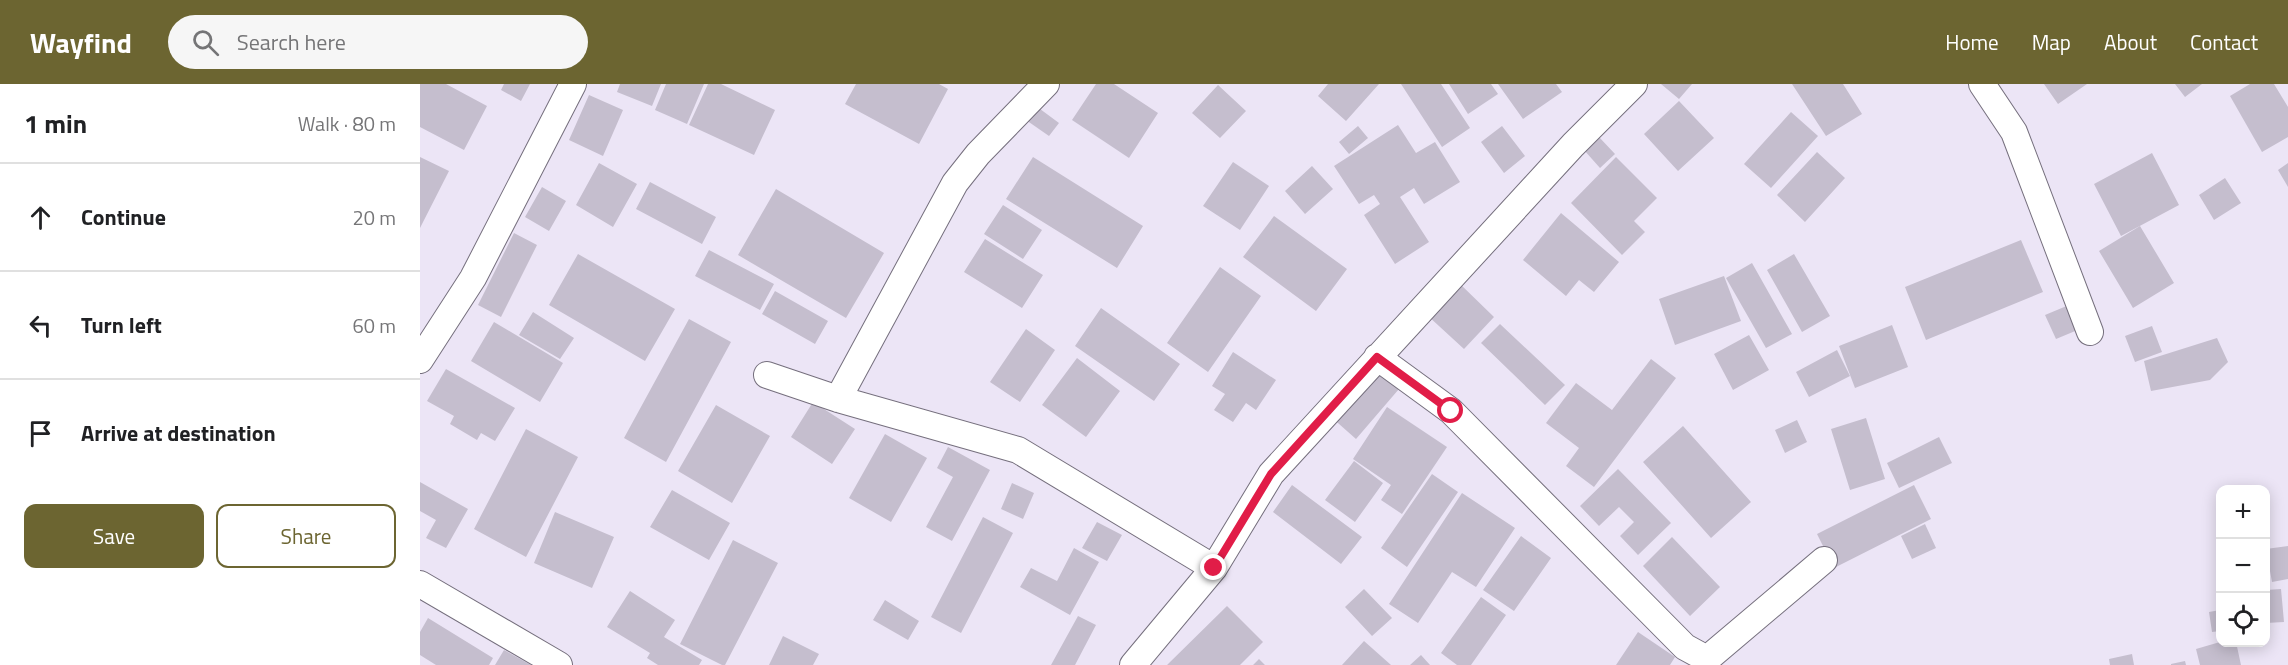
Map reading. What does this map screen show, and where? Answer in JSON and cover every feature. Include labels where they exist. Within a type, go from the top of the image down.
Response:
[{"type":"street","points":[[420,360],[473,278],[573,84]]},
{"type":"street","points":[[838,399],[955,183],[978,154],[1046,84]]},
{"type":"street","points":[[1133,665],[1214,568],[1271,474],[1573,145],[1634,84]]},
{"type":"street","points":[[1982,84],[2014,132],[2090,332]]},
{"type":"street","points":[[1377,357],[1451,411],[1685,647],[1707,659],[1824,560]]},
{"type":"street","points":[[767,375],[838,399],[1018,450],[1214,568]]},
{"type":"street","points":[[420,584],[559,665]]},
{"type":"building","points":[[420,84],[446,84],[487,106],[464,150],[420,127]]},
{"type":"building","points":[[504,84],[530,84],[521,101],[501,90]]},
{"type":"building","points":[[620,84],[661,84],[652,106],[617,92]]},
{"type":"building","points":[[666,84],[704,84],[687,124],[655,110]]},
{"type":"building","points":[[708,84],[721,84],[775,110],[754,155],[689,125]]},
{"type":"building","points":[[856,84],[939,84],[948,89],[919,144],[845,104]]},
{"type":"building","points":[[1096,84],[1114,84],[1158,113],[1129,158],[1072,120]]},
{"type":"building","points":[[1328,84],[1379,84],[1346,121],[1318,96]]},
{"type":"building","points":[[1401,84],[1441,84],[1470,128],[1442,147]]},
{"type":"building","points":[[1449,84],[1491,84],[1498,94],[1468,114]]},
{"type":"building","points":[[1498,84],[1556,84],[1562,92],[1523,119]]},
{"type":"building","points":[[1661,84],[1692,84],[1679,99]]},
{"type":"building","points":[[1792,84],[1843,84],[1862,114],[1826,136]]},
{"type":"building","points":[[2044,84],[2087,84],[2058,104]]},
{"type":"building","points":[[2175,84],[2202,84],[2185,97]]},
{"type":"building","points":[[2250,84],[2274,84],[2288,107],[2288,137],[2262,152],[2230,96]]},
{"type":"building","points":[[1218,85],[1246,111],[1220,138],[1192,113]]},
{"type":"building","points":[[589,95],[623,110],[603,156],[569,140]]},
{"type":"building","points":[[1679,101],[1714,138],[1678,171],[1644,134]]},
{"type":"building","points":[[1036,106],[1059,123],[1049,136],[1026,120]]},
{"type":"building","points":[[1791,112],[1818,136],[1771,188],[1744,164]]},
{"type":"building","points":[[1398,125],[1416,153],[1435,142],[1460,182],[1424,204],[1414,188],[1400,197],[1429,242],[1395,264],[1364,215],[1380,204],[1374,195],[1359,204],[1334,166]]},
{"type":"building","points":[[1358,126],[1368,138],[1349,154],[1339,142]]},
{"type":"building","points":[[1502,126],[1525,156],[1504,173],[1481,142]]},
{"type":"building","points":[[1599,137],[1615,154],[1600,168],[1584,150]]},
{"type":"building","points":[[1817,152],[1845,178],[1805,222],[1777,195]]},
{"type":"building","points":[[2152,153],[2179,205],[2121,236],[2094,184]]},
{"type":"building","points":[[420,157],[449,171],[420,228]]},
{"type":"building","points":[[1033,157],[1143,226],[1117,268],[1006,199]]},
{"type":"building","points":[[1616,157],[1657,198],[1634,221],[1645,232],[1622,255],[1571,203]]},
{"type":"building","points":[[1233,162],[1269,186],[1240,230],[1203,206]]},
{"type":"building","points":[[599,163],[637,184],[613,227],[576,205]]},
{"type":"building","points":[[2288,163],[2288,187],[2278,170]]},
{"type":"building","points":[[1312,166],[1333,189],[1305,214],[1285,191]]},
{"type":"building","points":[[2225,178],[2241,203],[2214,220],[2199,195]]},
{"type":"building","points":[[650,182],[716,217],[702,244],[636,209]]},
{"type":"building","points":[[542,187],[566,201],[549,231],[525,217]]},
{"type":"building","points":[[776,189],[884,253],[846,318],[738,255]]},
{"type":"building","points":[[1003,205],[1042,230],[1023,259],[984,234]]},
{"type":"building","points":[[1561,213],[1619,262],[1594,292],[1579,280],[1566,296],[1523,260]]},
{"type":"building","points":[[1274,216],[1347,269],[1316,311],[1243,257]]},
{"type":"building","points":[[2140,226],[2174,283],[2133,308],[2099,251]]},
{"type":"building","points":[[514,233],[537,245],[501,317],[478,305]]},
{"type":"building","points":[[985,239],[1043,275],[1022,308],[964,272]]},
{"type":"building","points":[[2021,240],[2043,292],[1926,340],[1905,287]]},
{"type":"building","points":[[709,250],[774,284],[760,310],[695,276]]},
{"type":"building","points":[[578,254],[675,309],[645,361],[549,305]]},
{"type":"building","points":[[1794,254],[1830,316],[1802,332],[1767,270]]},
{"type":"building","points":[[1752,263],[1792,334],[1766,348],[1726,278]]},
{"type":"building","points":[[1220,267],[1261,296],[1208,372],[1167,343]]},
{"type":"building","points":[[1724,276],[1741,321],[1675,345],[1659,299]]},
{"type":"building","points":[[1458,282],[1494,317],[1464,349],[1427,315]]},
{"type":"building","points":[[775,291],[828,321],[815,344],[762,314]]},
{"type":"building","points":[[2069,305],[2080,329],[2056,339],[2045,315]]},
{"type":"building","points":[[1101,308],[1180,364],[1154,401],[1075,346]]},
{"type":"building","points":[[533,312],[574,338],[560,359],[519,335]]},
{"type":"building","points":[[689,319],[731,342],[666,462],[624,438]]},
{"type":"building","points":[[494,322],[563,363],[540,402],[471,361]]},
{"type":"building","points":[[1500,324],[1565,385],[1545,405],[1481,343]]},
{"type":"building","points":[[1892,325],[1908,367],[1855,388],[1839,346]]},
{"type":"building","points":[[2152,326],[2162,352],[2135,362],[2125,336]]},
{"type":"building","points":[[1026,329],[1055,350],[1020,402],[990,382]]},
{"type":"building","points":[[1749,335],[1769,370],[1733,390],[1714,354]]},
{"type":"building","points":[[2217,338],[2228,362],[2210,380],[2151,391],[2144,361]]},
{"type":"building","points":[[1837,350],[1850,376],[1809,397],[1796,372]]},
{"type":"building","points":[[1233,352],[1276,380],[1256,410],[1246,403],[1233,422],[1214,410],[1225,394],[1212,386]]},
{"type":"building","points":[[1077,358],[1120,391],[1086,437],[1042,405]]},
{"type":"building","points":[[1378,359],[1405,382],[1356,439],[1330,416]]},
{"type":"building","points":[[1651,359],[1676,378],[1594,487],[1566,466],[1579,448],[1546,423],[1576,383],[1612,410]]},
{"type":"building","points":[[446,369],[515,408],[495,441],[481,433],[477,440],[450,424],[454,416],[427,401]]},
{"type":"building","points":[[813,402],[855,429],[832,464],[791,437]]},
{"type":"building","points":[[716,405],[770,436],[732,503],[678,471]]},
{"type":"building","points":[[1387,407],[1447,447],[1402,514],[1381,500],[1391,485],[1353,459]]},
{"type":"building","points":[[1866,418],[1885,479],[1850,490],[1831,429]]},
{"type":"building","points":[[1797,420],[1807,442],[1785,453],[1775,430]]},
{"type":"building","points":[[1683,426],[1751,502],[1711,538],[1643,462]]},
{"type":"building","points":[[526,429],[578,457],[526,557],[474,529]]},
{"type":"building","points":[[885,434],[927,458],[891,522],[849,498]]},
{"type":"building","points":[[1939,437],[1952,463],[1899,488],[1887,463]]},
{"type":"building","points":[[948,447],[990,470],[952,541],[926,527],[953,477],[937,468]]},
{"type":"building","points":[[1354,461],[1383,483],[1355,522],[1325,500]]},
{"type":"building","points":[[1618,469],[1671,523],[1638,555],[1620,536],[1634,522],[1619,507],[1599,526],[1580,506]]},
{"type":"building","points":[[1432,474],[1458,492],[1407,567],[1381,548]]},
{"type":"building","points":[[420,482],[468,509],[446,548],[426,538],[436,520],[420,511]]},
{"type":"building","points":[[1012,483],[1034,493],[1023,519],[1001,509]]},
{"type":"building","points":[[1292,485],[1362,537],[1341,564],[1273,512]]},
{"type":"building","points":[[1914,485],[1931,519],[1834,568],[1817,534]]},
{"type":"building","points":[[672,490],[730,523],[709,560],[650,527]]},
{"type":"building","points":[[1462,493],[1515,528],[1476,587],[1452,572],[1418,623],[1389,604]]},
{"type":"building","points":[[555,512],[614,537],[592,588],[534,563]]},
{"type":"building","points":[[983,517],[1013,533],[961,633],[931,617]]},
{"type":"building","points":[[1097,522],[1122,535],[1107,561],[1082,548]]},
{"type":"building","points":[[1925,524],[1936,548],[1912,559],[1901,536]]},
{"type":"building","points":[[1521,536],[1551,558],[1514,611],[1483,590]]},
{"type":"building","points":[[1672,537],[1720,587],[1690,616],[1643,566]]},
{"type":"building","points":[[733,540],[778,563],[725,665],[722,665],[680,644]]},
{"type":"building","points":[[2288,546],[2288,579],[2272,582],[2270,548]]},
{"type":"building","points":[[1074,548],[1099,562],[1070,615],[1020,587],[1031,568],[1057,581]]},
{"type":"building","points":[[1364,589],[1392,618],[1372,636],[1345,607]]},
{"type":"building","points":[[2281,589],[2284,622],[2270,623],[2270,590]]},
{"type":"building","points":[[630,591],[675,620],[664,637],[702,660],[699,665],[658,665],[647,658],[650,653],[607,627]]},
{"type":"building","points":[[1481,597],[1506,615],[1471,665],[1457,665],[1441,653]]},
{"type":"building","points":[[885,600],[919,621],[908,640],[873,620]]},
{"type":"building","points":[[1227,606],[1263,642],[1240,665],[1167,665]]},
{"type":"building","points":[[2216,611],[2216,632],[2212,632],[2209,612]]},
{"type":"building","points":[[1078,616],[1096,625],[1075,665],[1051,665]]},
{"type":"building","points":[[428,618],[493,658],[489,665],[436,665],[420,655],[420,632]]},
{"type":"building","points":[[1638,632],[1675,657],[1670,665],[1616,665]]},
{"type":"building","points":[[783,636],[819,654],[813,665],[769,665]]},
{"type":"building","points":[[1364,641],[1391,665],[1342,665]]},
{"type":"building","points":[[2216,643],[2216,647],[2237,647],[2241,665],[2200,665],[2196,649]]},
{"type":"building","points":[[504,650],[531,665],[495,665]]},
{"type":"building","points":[[2132,654],[2134,665],[2110,665],[2109,659]]},
{"type":"building","points":[[1421,655],[1430,665],[1410,665]]},
{"type":"building","points":[[1259,659],[1265,665],[1253,665]]},
{"type":"building","points":[[2185,661],[2186,665],[2171,665],[2171,664]]},
{"type":"route","points":[[1214,568],[1271,474],[1377,357],[1451,411]]}]
